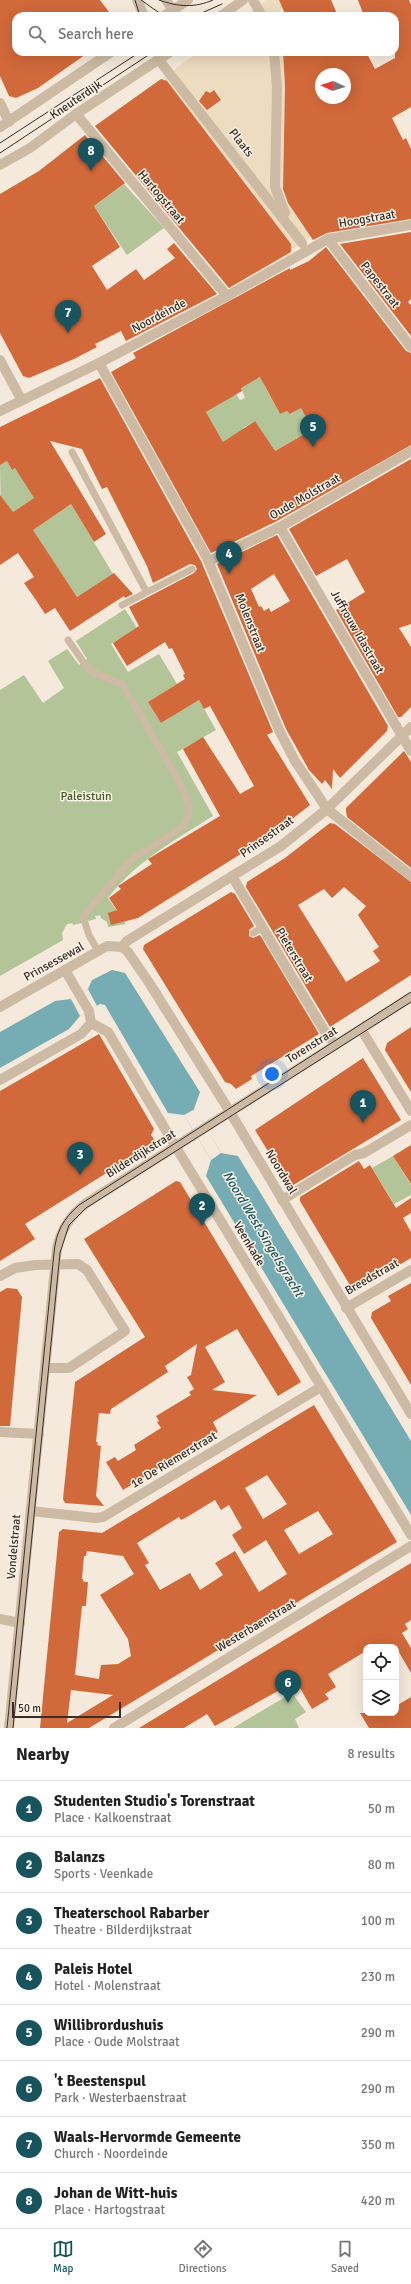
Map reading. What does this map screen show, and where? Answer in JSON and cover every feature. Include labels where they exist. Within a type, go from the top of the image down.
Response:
[{"type":"street","points":[[137,0],[142,12]]},
{"type":"street","points":[[166,0],[174,12]]},
{"type":"street","points":[[176,12],[188,0]]},
{"type":"street","points":[[226,12],[243,0]]},
{"type":"street","points":[[253,0],[260,12]]},
{"type":"street","name":"Kneuterdijk","points":[[4,124],[106,56]]},
{"type":"street","name":"Kneuterdijk","points":[[0,165],[30,148],[76,114],[163,56]]},
{"type":"street","name":"Plaats","points":[[166,56],[305,247]]},
{"type":"street","points":[[274,56],[276,87],[275,187],[282,208],[305,247]]},
{"type":"street","points":[[0,103],[4,124]]},
{"type":"street","name":"Hartogstraat","points":[[76,114],[227,296]]},
{"type":"street","name":"Hoogstraat","points":[[328,239],[411,225]]},
{"type":"street","name":"Noordeinde","points":[[0,410],[99,363],[227,296],[305,247],[328,239]]},
{"type":"street","name":"Papestraat","points":[[328,239],[411,347]]},
{"type":"street","points":[[0,360],[21,399]]},
{"type":"street","name":"Molenstraat","points":[[99,363],[205,563],[280,732],[295,761],[327,809],[411,876]]},
{"type":"street","name":"Oude Molstraat","points":[[205,563],[280,527],[411,451]]},
{"type":"street","name":"Juffrouw Idastraat","points":[[280,527],[411,751]]},
{"type":"street","name":"Prinsestraat","points":[[122,947],[127,941],[281,846],[327,809],[411,727]]},
{"type":"street","name":"Pieterstraat","points":[[232,876],[327,1035],[336,1045]]},
{"type":"street","name":"Prinsessewal","points":[[0,1007],[107,946],[122,947]]},
{"type":"street","name":"Noordwal","points":[[122,947],[135,960],[143,972],[231,1113],[346,1308],[411,1414]]},
{"type":"street","points":[[0,1080],[81,1034],[91,1022],[89,1011],[65,970]]},
{"type":"street","name":"Torenstraat","points":[[206,1128],[411,997]]},
{"type":"street","name":"Veenkade","points":[[91,1022],[108,1032],[176,1148],[411,1535]]},
{"type":"street","points":[[361,1029],[411,1111]]},
{"type":"street","points":[[282,1200],[355,1155],[364,1153],[411,1125]]},
{"type":"street","name":"Bilderdijkstraat","points":[[56,1264],[60,1235],[72,1215],[86,1204],[206,1128]]},
{"type":"street","points":[[0,1276],[15,1268],[56,1264],[78,1264],[87,1270],[125,1331],[69,1368],[45,1368]]},
{"type":"street","name":"Vondelstraat","points":[[9,1728],[56,1264]]},
{"type":"street","name":"Breedstraat","points":[[346,1308],[411,1270]]},
{"type":"street","name":"1e De Riemerstraat","points":[[31,1510],[95,1518],[103,1517],[321,1387]]},
{"type":"street","points":[[0,1432],[39,1434]]},
{"type":"street","name":"Westerbaenstraat","points":[[114,1728],[127,1725],[411,1546]]},
{"type":"street","points":[[0,1619],[20,1623]]},
{"type":"lane","points":[[72,452],[146,591]]},
{"type":"lane","points":[[122,605],[146,591],[192,569]]},
{"type":"lane","points":[[68,640],[89,670],[123,685],[182,785],[189,807],[185,824],[131,860],[83,917],[89,935],[98,952]]},
{"type":"lane","points":[[253,933],[262,928]]},
{"type":"green space","points":[[124,184],[164,228],[127,255],[94,206]]},
{"type":"green space","points":[[268,353],[264,385],[280,414],[287,411],[291,414],[297,410],[299,403],[313,429],[273,452],[255,421],[243,428],[255,450],[223,442],[206,412],[236,394],[240,400],[245,398],[240,385],[255,376],[257,379],[261,377]]},
{"type":"green space","points":[[7,461],[12,470],[15,468],[17,471],[20,469],[23,480],[34,498],[1,520],[0,465]]},
{"type":"green space","points":[[71,504],[113,574],[77,597],[30,526],[47,520]]},
{"type":"green space","name":"Paleistuin","points":[[125,609],[137,628],[111,644],[128,672],[159,654],[177,684],[148,702],[161,723],[199,700],[216,730],[177,752],[213,816],[170,843],[144,862],[119,885],[108,898],[126,924],[108,927],[107,922],[101,918],[100,915],[95,916],[96,919],[73,925],[72,923],[67,924],[62,933],[63,940],[0,976],[0,690],[24,675],[43,703],[64,688],[48,661],[67,649],[79,665],[87,659],[76,641]]},
{"type":"green space","points":[[393,1156],[411,1185],[411,1195],[394,1204],[372,1168]]},
{"type":"green space","points":[[292,1693],[306,1712],[295,1719],[299,1728],[233,1728]]},
{"type":"shaded area","points":[[266,0],[279,0],[282,7],[279,12],[250,12]]},
{"type":"shaded area","points":[[193,56],[283,56],[285,86],[283,187],[285,198],[311,237],[291,250],[291,246],[275,223],[238,174],[167,82],[160,80]]},
{"type":"water","name":"Noord West Singelsgracht","points":[[112,970],[125,973],[200,1092],[194,1109],[221,1153],[238,1156],[411,1441],[411,1515],[206,1176],[211,1160],[184,1115],[168,1113],[105,1005],[100,1004],[80,1016],[69,1029],[0,1068],[0,1032],[55,1001],[71,999],[88,989],[92,980]]},
{"type":"pier","points":[[88,989],[97,1006],[80,1016],[71,999]]},
{"type":"pier","points":[[195,1109],[221,1153],[211,1160],[184,1115]]},
{"type":"building","points":[[0,0],[100,0],[109,12],[12,12],[12,56],[83,56],[38,88],[16,98],[9,96],[0,76]]},
{"type":"building","points":[[279,0],[331,0],[336,12],[284,12]]},
{"type":"building","points":[[358,0],[409,0],[411,5],[411,107],[392,118],[403,140],[406,138],[411,149],[411,219],[327,233],[313,240],[288,203],[283,189],[285,86],[283,56],[368,56],[375,69],[395,58],[395,56],[399,56],[399,12],[362,12]]},
{"type":"building","points":[[161,79],[167,81],[291,244],[291,252],[229,288],[95,126]]},
{"type":"building","points":[[214,90],[221,100],[207,110],[199,101],[206,91],[210,93]]},
{"type":"building","points":[[85,135],[125,183],[94,206],[120,247],[92,266],[107,290],[136,269],[144,280],[175,258],[167,249],[174,243],[217,294],[126,341],[121,331],[95,344],[97,347],[74,359],[29,378],[23,376],[0,333],[0,194],[39,171]]},
{"type":"building","points":[[411,232],[411,299],[408,302],[411,305],[411,336],[340,244]]},
{"type":"building","points":[[326,247],[406,351],[411,353],[411,445],[277,521],[211,553],[111,372],[136,358],[133,353],[290,268],[290,270],[309,261]],"holes":[[[260,377],[280,414],[287,411],[290,414],[301,408],[313,429],[275,451],[255,421],[223,442],[206,412],[242,391],[241,388]]]},
{"type":"building","points":[[100,378],[201,561],[273,732],[267,735],[310,805],[273,834],[138,918],[111,925],[108,913],[117,910],[109,898],[121,889],[118,886],[152,864],[148,859],[220,816],[183,749],[203,737],[240,794],[254,786],[210,706],[204,709],[199,700],[161,723],[148,702],[185,679],[183,675],[185,674],[172,648],[169,649],[165,642],[127,666],[113,643],[139,626],[129,607],[194,573],[197,569],[195,565],[190,564],[153,583],[147,566],[107,487],[102,489],[82,449],[50,441],[106,534],[94,542],[71,504],[33,530],[77,597],[114,573],[133,594],[125,598],[124,596],[70,631],[55,608],[45,614],[24,583],[34,577],[18,553],[0,565],[0,495],[13,512],[34,498],[15,468],[12,470],[7,461],[0,465],[0,427]]},
{"type":"building","points":[[411,459],[411,624],[399,628],[411,647],[411,707],[401,717],[398,717],[336,610],[365,592],[347,559],[316,576],[289,529]]},
{"type":"building","points":[[277,535],[388,726],[387,731],[340,778],[333,769],[332,789],[325,780],[322,784],[309,770],[286,729],[217,564]],"holes":[[[274,574],[290,601],[271,612],[269,608],[264,611],[261,606],[259,607],[251,589]]]},
{"type":"building","points":[[404,751],[411,762],[411,868],[347,817],[346,811],[346,808]]},
{"type":"building","points":[[330,823],[335,824],[411,882],[411,975],[330,1027],[246,887],[247,882],[285,858]],"holes":[[[344,887],[366,906],[358,915],[379,947],[373,951],[380,961],[346,982],[298,905],[324,889],[332,898]]]},
{"type":"building","points":[[231,892],[235,894],[254,926],[249,930],[249,936],[253,938],[260,935],[319,1034],[251,1076],[252,1079],[236,1089],[231,1084],[225,1082],[143,949],[144,945]]},
{"type":"building","points":[[411,1027],[411,1092],[385,1050],[387,1043]]},
{"type":"building","points":[[99,1034],[154,1129],[151,1135],[156,1142],[25,1224],[35,1239],[0,1261],[0,1091]]},
{"type":"building","points":[[363,1058],[401,1120],[290,1187],[255,1130]]},
{"type":"building","points":[[411,1145],[411,1184],[393,1156]]},
{"type":"building","points":[[359,1161],[364,1169],[370,1165],[396,1208],[411,1198],[411,1213],[403,1218],[411,1232],[411,1258],[354,1292],[300,1201],[300,1197]]},
{"type":"building","points":[[176,1181],[180,1182],[301,1382],[278,1396],[237,1329],[205,1347],[225,1382],[212,1390],[257,1395],[213,1422],[218,1432],[123,1490],[106,1462],[115,1457],[118,1461],[136,1450],[134,1445],[161,1428],[157,1422],[159,1421],[156,1416],[191,1395],[189,1392],[194,1389],[187,1377],[191,1375],[197,1344],[165,1366],[168,1372],[111,1409],[110,1414],[99,1413],[96,1442],[98,1442],[97,1445],[101,1446],[96,1496],[104,1506],[65,1503],[63,1499],[75,1382],[145,1337],[84,1239]]},
{"type":"building","points":[[411,1283],[411,1385],[371,1318],[372,1312],[391,1301],[388,1296]]},
{"type":"building","points":[[7,1288],[17,1289],[22,1297],[10,1426],[0,1426],[0,1292]]},
{"type":"building","points":[[314,1405],[397,1542],[89,1728],[40,1728],[59,1532],[63,1529],[102,1533]],"holes":[[[267,1475],[287,1504],[263,1519],[245,1488]],[[215,1500],[221,1510],[229,1505],[242,1528],[232,1535],[244,1554],[266,1540],[287,1574],[259,1592],[235,1551],[215,1563],[223,1575],[200,1590],[190,1573],[160,1590],[145,1565],[149,1563],[137,1543],[179,1517],[181,1520]],[[318,1511],[333,1534],[299,1554],[284,1530]],[[87,1551],[123,1556],[134,1574],[100,1595],[128,1639],[131,1656],[118,1664],[101,1665],[99,1679],[75,1675],[82,1606],[86,1606],[88,1582],[84,1582],[82,1578],[84,1556],[86,1556]],[[71,1690],[113,1695],[67,1723]]]},
{"type":"building","points":[[411,1563],[411,1620],[405,1624],[408,1629],[402,1633],[411,1648],[411,1673],[399,1652],[399,1644],[363,1644],[363,1653],[328,1674],[336,1687],[325,1694],[329,1699],[312,1709],[296,1681],[215,1726],[207,1714],[184,1728],[139,1728]]},
{"type":"building","points":[[411,1697],[411,1728],[369,1728],[360,1713],[363,1713],[363,1716],[399,1716],[399,1704]]},
{"type":"tram line","points":[[135,0],[139,12]]},
{"type":"tram line","points":[[141,0],[158,12]]},
{"type":"tram line","points":[[159,0],[186,6],[206,3],[213,0]]},
{"type":"tram line","points":[[204,12],[222,4]]},
{"type":"tram line","points":[[0,143],[134,56]]},
{"type":"tram line","points":[[0,153],[147,56]]},
{"type":"tram line","points":[[7,1728],[54,1253],[56,1239],[61,1226],[79,1205],[411,992]]},
{"type":"tram line","points":[[13,1728],[60,1253],[69,1225],[86,1208],[411,1002]]},
{"type":"place","name":"Johan de Witt-huis","points":[[91,171]]},
{"type":"place","name":"Waals-Hervormde Gemeente","points":[[68,333]]},
{"type":"place","name":"Willibrordushuis","points":[[313,447]]},
{"type":"place","name":"Paleis Hotel","points":[[229,574]]},
{"type":"place","name":"Studenten Studio's Torenstraat","points":[[363,1123]]},
{"type":"place","name":"Theaterschool Rabarber","points":[[80,1175]]},
{"type":"place","name":"Balanzs","points":[[202,1226]]},
{"type":"place","name":"'t Beestenspul","points":[[288,1703]]}]
